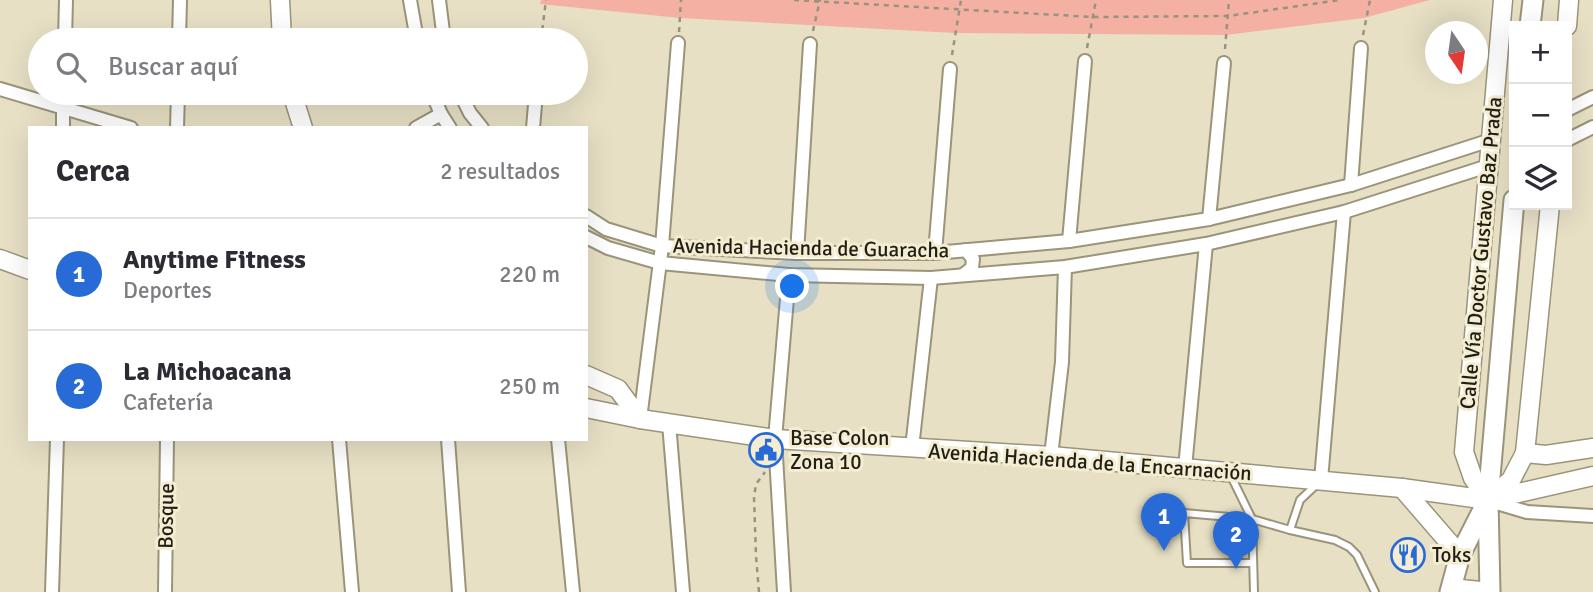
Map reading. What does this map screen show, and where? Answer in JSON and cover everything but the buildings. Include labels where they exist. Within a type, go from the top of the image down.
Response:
[{"type":"main road","points":[[280,0],[281,28]]},
{"type":"main road","name":"Calle Vía Doctor Gustavo Baz Prada","points":[[1488,500],[1473,478],[1464,452],[1503,0]]},
{"type":"main road","points":[[1531,21],[1533,0]]},
{"type":"main road","points":[[1567,21],[1569,0]]},
{"type":"main road","points":[[296,105],[302,126]]},
{"type":"main road","name":"Calle Vía Doctor Gustavo Baz Prada","points":[[1490,592],[1488,500],[1513,210]]},
{"type":"main road","name":"Calle Vía Doctor Gustavo Baz Prada","points":[[1450,590],[1460,555],[1488,500],[1511,480],[1525,453],[1549,210]]},
{"type":"main road","points":[[0,259],[28,269]]},
{"type":"main road","points":[[588,376],[618,388],[640,419]]},
{"type":"main road","name":"Avenida Hacienda de la Encarnación","points":[[588,408],[775,439],[1051,456],[1402,488],[1488,500]]},
{"type":"main road","points":[[1525,453],[1546,455],[1593,447]]},
{"type":"main road","points":[[1488,500],[1593,476]]},
{"type":"main road","points":[[1402,488],[1460,555]]},
{"type":"main road","points":[[1450,590],[1490,592]]},
{"type":"street","points":[[65,28],[66,0]]},
{"type":"street","points":[[179,28],[180,0]]},
{"type":"street","points":[[410,0],[415,28]]},
{"type":"street","points":[[439,0],[442,28]]},
{"type":"street","points":[[640,419],[662,246],[678,43]]},
{"type":"street","points":[[797,253],[810,44]]},
{"type":"street","points":[[1351,185],[1361,48]]},
{"type":"street","points":[[1069,241],[1085,61]]},
{"type":"street","points":[[1209,219],[1224,63]]},
{"type":"street","points":[[935,253],[950,69]]},
{"type":"street","points":[[0,89],[28,97]]},
{"type":"street","points":[[1572,108],[1593,97]]},
{"type":"street","points":[[55,105],[124,126]]},
{"type":"street","points":[[177,126],[178,105]]},
{"type":"street","points":[[437,105],[449,126]]},
{"type":"street","points":[[466,105],[480,126]]},
{"type":"street","points":[[533,126],[535,105]]},
{"type":"street","points":[[62,107],[63,126]]},
{"type":"street","points":[[419,126],[440,114]]},
{"type":"street","points":[[1572,138],[1593,127]]},
{"type":"street","name":"Avenida Hacienda de Guaracha","points":[[588,217],[606,229],[662,246],[797,253],[935,253],[1069,241],[1209,219],[1351,185],[1490,140]]},
{"type":"street","name":"Avenida Hacienda de Guaracha","points":[[588,238],[608,248],[660,263],[789,275],[931,278],[1065,267],[1206,244],[1344,212],[1488,166]]},
{"type":"street","points":[[1299,198],[1304,222]]},
{"type":"street","points":[[1321,480],[1344,212]]},
{"type":"street","points":[[1038,268],[1032,262],[1033,253],[1040,244]]},
{"type":"street","points":[[1185,468],[1206,244]]},
{"type":"street","points":[[963,275],[972,268],[973,259],[966,250]]},
{"type":"street","points":[[1051,456],[1062,362],[1065,267]]},
{"type":"street","points":[[784,592],[775,439],[789,275]]},
{"type":"street","points":[[912,448],[931,278]]},
{"type":"street","points":[[669,423],[683,592]]},
{"type":"street","points":[[51,592],[57,441]]},
{"type":"street","name":"Bosque","points":[[165,592],[167,441]]},
{"type":"street","points":[[340,441],[352,592]]},
{"type":"street","points":[[448,441],[459,592]]},
{"type":"street","points":[[558,441],[573,592]]},
{"type":"street","name":"Avenida Hacienda de la Encarnación","points":[[1488,500],[1527,512],[1593,516]]},
{"type":"lane","points":[[1229,472],[1252,519],[1254,592]]},
{"type":"lane","points":[[1290,530],[1300,500],[1321,480]]},
{"type":"lane","points":[[1252,563],[1187,563],[1184,513],[1252,519],[1335,540],[1349,547],[1357,555],[1375,592]]},
{"type":"path","points":[[542,28],[546,0]]},
{"type":"path","points":[[678,43],[681,0]]},
{"type":"path","points":[[794,0],[1093,18],[1228,16],[1340,0]]},
{"type":"path","points":[[950,69],[961,0]]},
{"type":"path","points":[[1085,61],[1096,0]]},
{"type":"path","points":[[1224,63],[1229,0]]},
{"type":"path","points":[[1361,48],[1370,0]]},
{"type":"path","points":[[810,44],[820,1]]},
{"type":"path","points":[[759,592],[754,497],[756,484],[776,457]]},
{"type":"shaded area","points":[[541,0],[1430,0],[1364,18],[1226,35],[955,33],[680,18],[540,4]]},
{"type":"place","name":"Base Colon Zona 10","points":[[766,450]]},
{"type":"place","name":"Anytime Fitness","points":[[1164,551]]},
{"type":"place","name":"Toks","points":[[1408,555]]},
{"type":"place","name":"La Michoacana","points":[[1236,569]]}]
